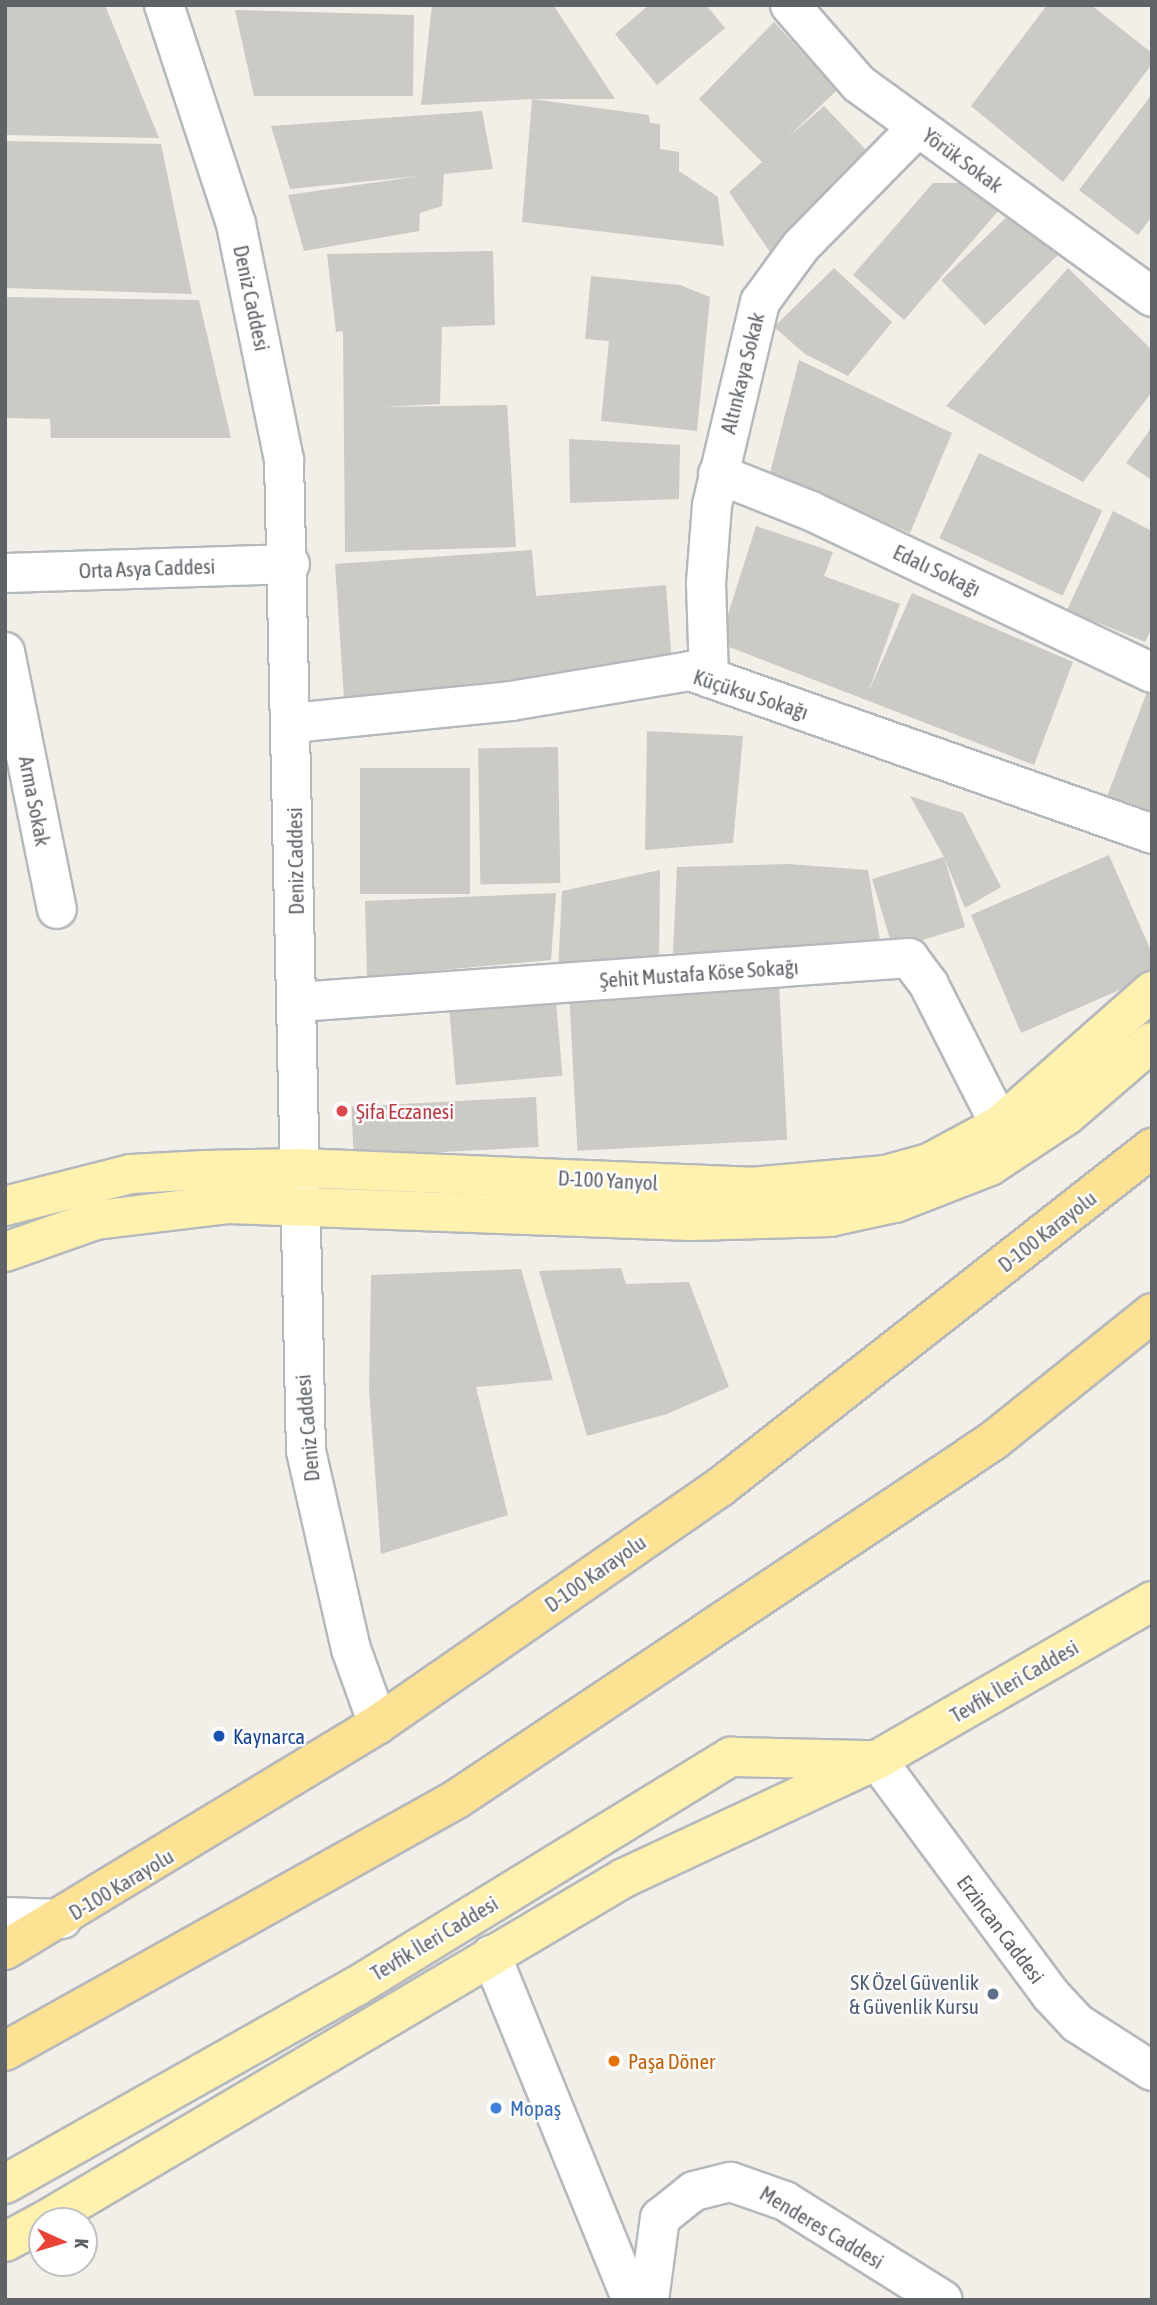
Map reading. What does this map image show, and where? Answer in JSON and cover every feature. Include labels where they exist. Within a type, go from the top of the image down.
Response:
[{"type":"highway","name":"D-100 Karayolu","points":[[5,1950],[62,1919],[378,1724],[719,1488],[1152,1148]]},
{"type":"highway","points":[[5,2051],[457,1799],[993,1441],[1152,1313]]},
{"type":"main road","name":"D-100 Yanyol","points":[[5,1252],[96,1220],[301,1186],[751,1187],[821,1183],[929,1163],[1000,1125],[1152,991]]},
{"type":"main road","name":"D-100 Yanyol","points":[[5,1206],[131,1174],[301,1186],[691,1222],[830,1217],[895,1203],[990,1166],[1067,1115],[1152,1042]]},
{"type":"main road","name":"Tevfik İleri Caddesi","points":[[68,2207],[624,1878],[877,1760],[1152,1601]]},
{"type":"main road","name":"Tevfik İleri Caddesi","points":[[5,2184],[355,1987],[731,1757],[877,1760]]},
{"type":"main road","name":"Tevfik İleri Caddesi","points":[[5,2242],[28,2230]]},
{"type":"street","name":"Deniz Caddesi","points":[[164,5],[236,224],[284,460],[290,564],[306,1451],[346,1629],[378,1724]]},
{"type":"street","name":"Yörük Sokak","points":[[790,5],[859,84],[1152,298]]},
{"type":"street","name":"Altınkaya Sokak","points":[[709,678],[706,583],[719,474],[760,302],[801,246],[918,127]]},
{"type":"street","name":"Edalı Sokağı","points":[[719,474],[811,511],[1152,673]]},
{"type":"street","name":"Orta Asya Caddesi","points":[[5,573],[290,564]]},
{"type":"street","name":"Arma Sokak","points":[[5,652],[57,909]]},
{"type":"street","name":"Küçüksu Sokağı","points":[[292,723],[511,701],[690,671],[1152,834]]},
{"type":"street","name":"Şehit Mustafa Köse Sokağı","points":[[298,1002],[909,958],[1000,1125]]},
{"type":"street","name":"Erzincan Caddesi","points":[[877,1760],[1050,1994],[1077,2023],[1152,2071]]},
{"type":"street","points":[[5,1917],[62,1919]]},
{"type":"street","points":[[491,1955],[632,2300]]},
{"type":"street","name":"Menderes Caddesi","points":[[649,2300],[660,2218],[694,2190],[731,2182],[785,2201],[943,2300]]},
{"type":"building","points":[[5,5],[105,5],[159,138],[5,135]]},
{"type":"building","points":[[432,5],[554,6],[615,99],[532,99],[421,105]]},
{"type":"building","points":[[649,5],[706,5],[725,28],[657,85],[615,34]]},
{"type":"building","points":[[1047,5],[1091,5],[1152,53],[1152,64],[1063,182],[971,106]]},
{"type":"building","points":[[235,10],[414,15],[413,96],[254,96]]},
{"type":"building","points":[[774,22],[837,90],[786,139],[824,106],[870,154],[772,255],[729,192],[762,162],[699,99]]},
{"type":"building","points":[[1152,94],[1152,216],[1138,235],[1079,190]]},
{"type":"building","points":[[532,99],[649,115],[650,123],[660,124],[660,149],[679,152],[679,171],[718,197],[724,246],[522,222]]},
{"type":"building","points":[[482,111],[493,169],[444,174],[442,206],[420,213],[419,231],[304,251],[288,195],[420,176],[290,189],[271,126]]},
{"type":"building","points":[[5,141],[161,144],[192,294],[5,288]]},
{"type":"building","points":[[933,183],[968,183],[999,210],[904,320],[853,275]]},
{"type":"building","points":[[1016,208],[1060,253],[985,326],[941,280]]},
{"type":"building","points":[[493,251],[495,325],[442,327],[440,404],[382,407],[507,405],[516,547],[345,552],[343,331],[336,332],[327,254]]},
{"type":"building","points":[[834,268],[892,322],[848,376],[805,354],[774,327]]},
{"type":"building","points":[[1068,268],[1152,350],[1152,392],[1083,482],[946,406]]},
{"type":"building","points":[[591,276],[680,285],[710,297],[697,431],[601,421],[609,341],[585,339]]},
{"type":"building","points":[[5,297],[199,300],[231,438],[51,438],[50,419],[5,418]]},
{"type":"building","points":[[799,360],[952,433],[910,533],[770,473]]},
{"type":"building","points":[[1152,427],[1152,480],[1126,463]]},
{"type":"building","points":[[569,439],[680,445],[679,499],[570,503]]},
{"type":"building","points":[[979,453],[1102,510],[1063,596],[939,538]]},
{"type":"building","points":[[1113,511],[1152,531],[1152,628],[1145,642],[1067,610]]},
{"type":"building","points":[[756,526],[833,552],[824,576],[900,604],[868,693],[912,593],[1073,662],[1034,765],[719,643]]},
{"type":"building","points":[[532,550],[536,596],[666,585],[672,665],[542,684],[344,698],[335,564]]},
{"type":"building","points":[[1147,692],[1152,695],[1152,815],[1106,799]]},
{"type":"building","points":[[647,731],[743,736],[733,843],[645,850]]},
{"type":"building","points":[[558,747],[560,883],[480,884],[478,748]]},
{"type":"building","points":[[360,768],[470,768],[470,894],[360,894]]},
{"type":"building","points":[[910,796],[963,813],[1001,887],[965,908],[944,857]]},
{"type":"building","points":[[1109,855],[1152,953],[1152,976],[1021,1033],[971,915]]},
{"type":"building","points":[[944,857],[965,927],[893,949],[872,879]]},
{"type":"building","points":[[788,864],[868,870],[881,946],[673,953],[677,867]]},
{"type":"building","points":[[660,870],[659,964],[558,972],[562,891]]},
{"type":"building","points":[[556,893],[551,960],[367,977],[365,901]]},
{"type":"building","points":[[779,984],[787,1140],[577,1151],[569,995]]},
{"type":"building","points":[[556,1002],[562,1076],[456,1085],[449,1011]]},
{"type":"building","points":[[536,1097],[539,1147],[354,1157],[351,1107]]},
{"type":"building","points":[[621,1268],[626,1284],[689,1282],[729,1387],[667,1414],[587,1436],[539,1271]]},
{"type":"building","points":[[521,1269],[553,1380],[476,1387],[508,1515],[381,1554],[369,1390],[371,1275]]},
{"type":"place","name":"Şifa Eczanesi","points":[[342,1111]]},
{"type":"place","name":"Kaynarca","points":[[219,1736]]},
{"type":"place","name":"SK Özel Güvenlik & Güvenlik Kursu","points":[[993,1994]]},
{"type":"place","name":"Paşa Döner","points":[[614,2061]]},
{"type":"place","name":"Mopaş","points":[[496,2108]]}]
